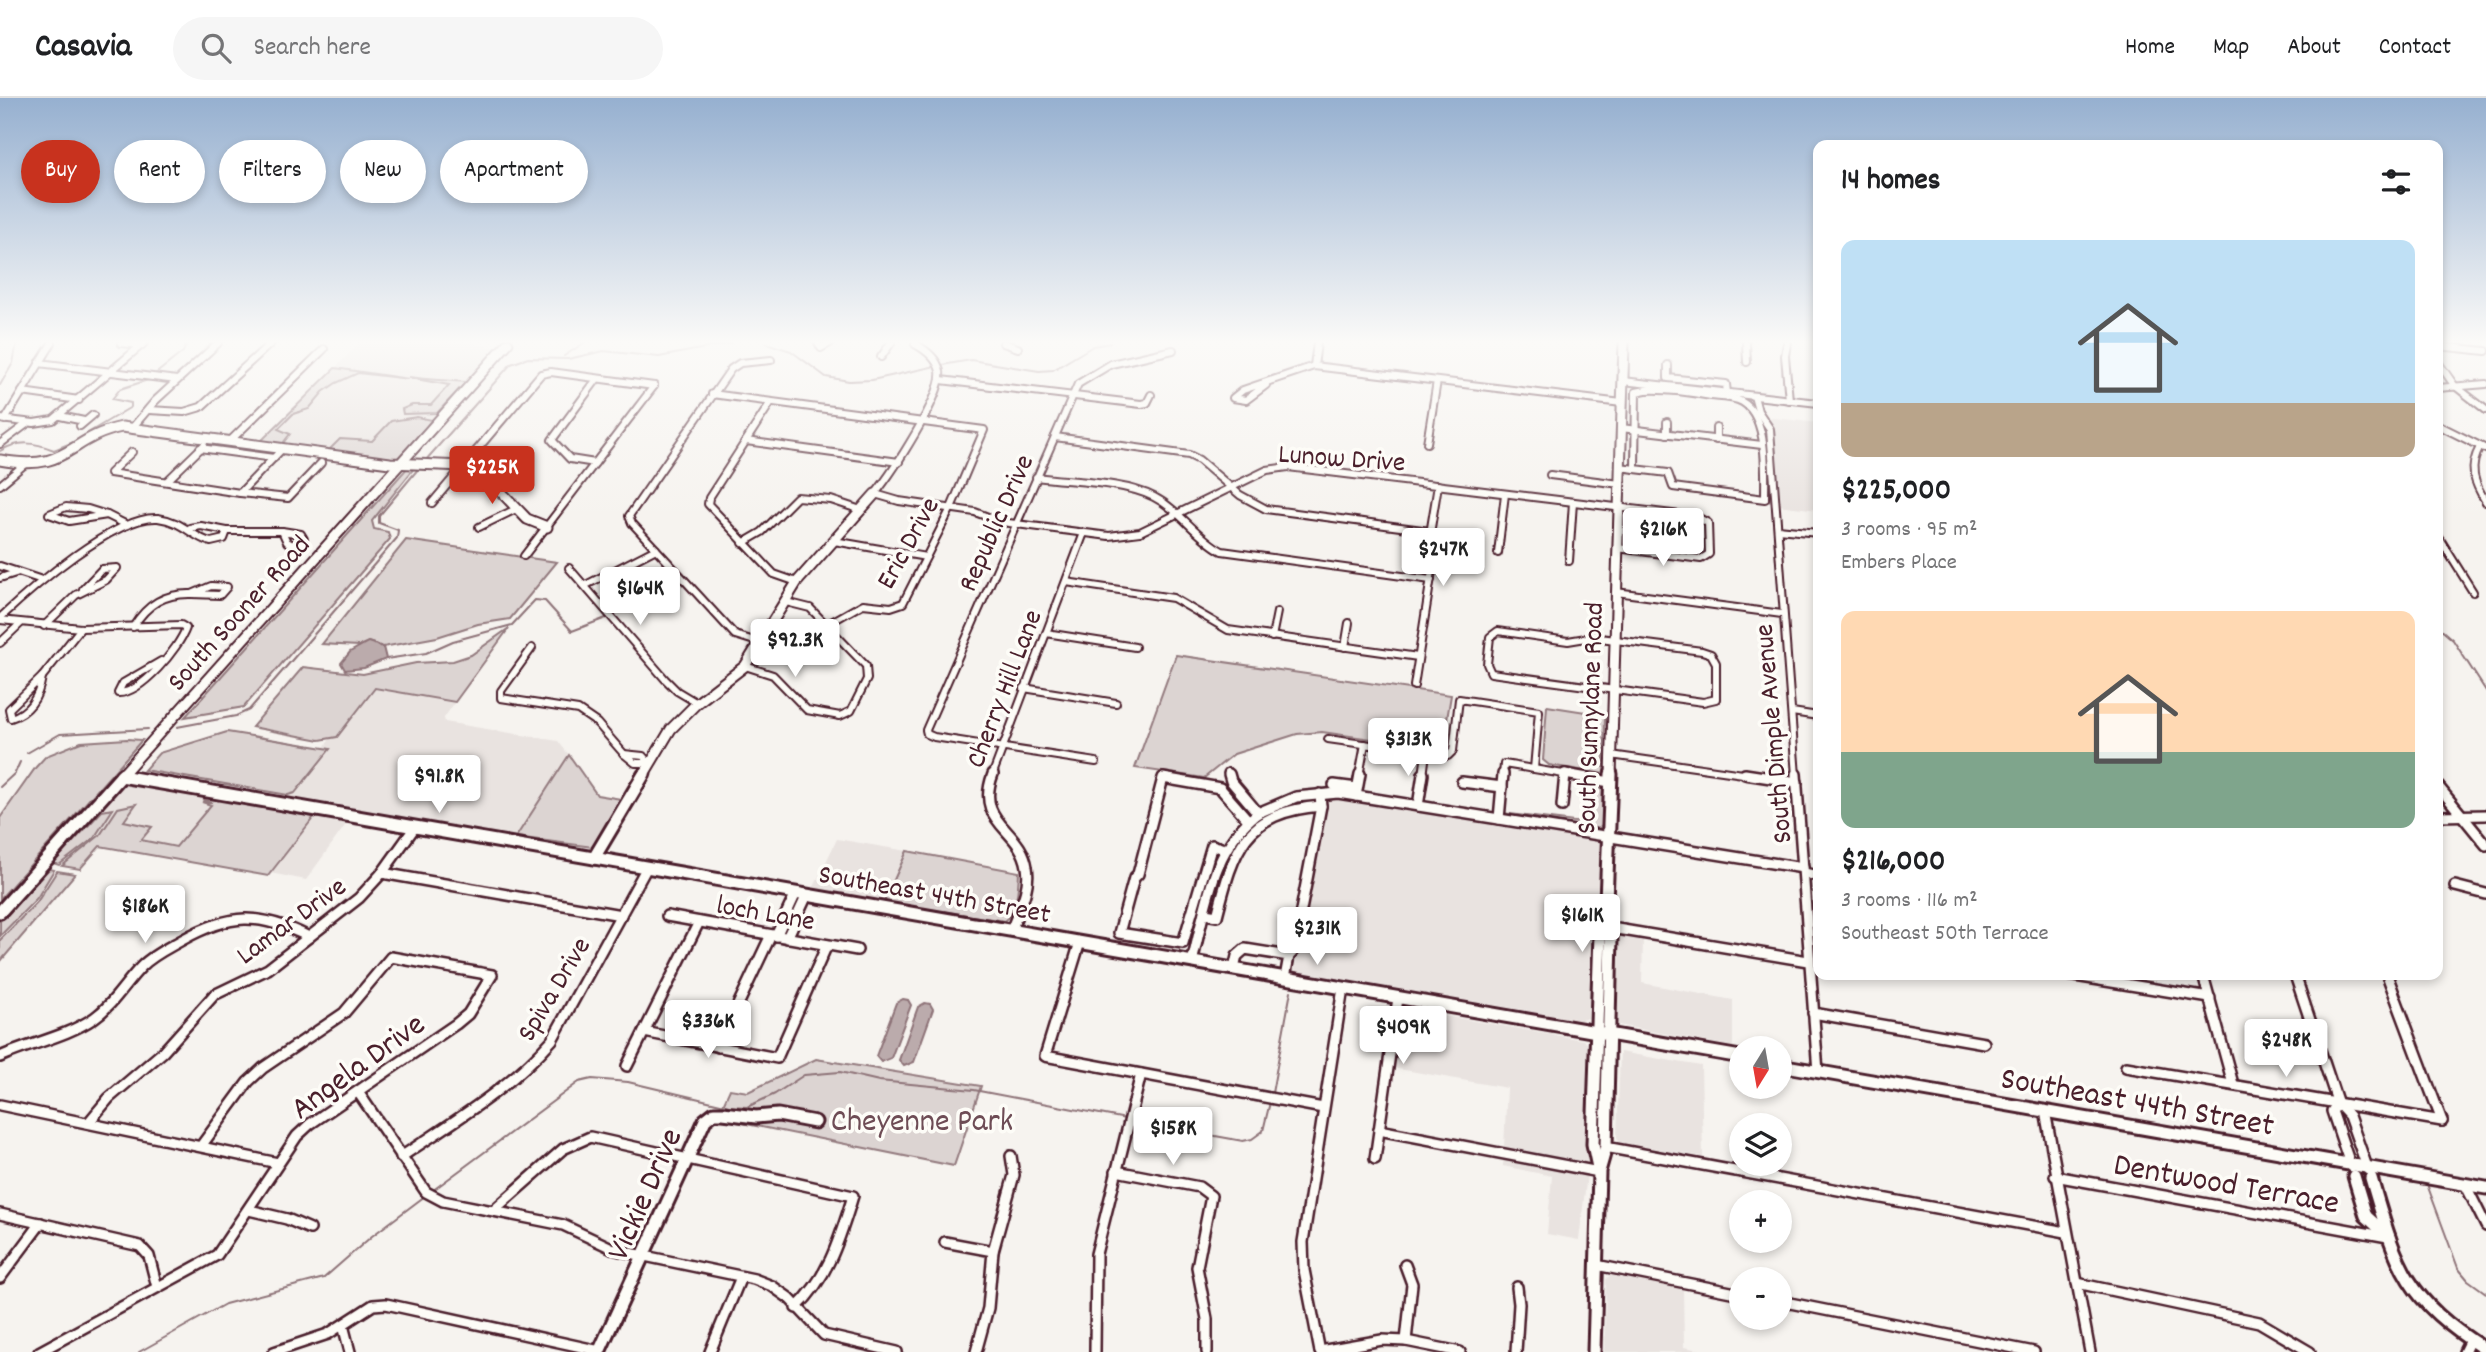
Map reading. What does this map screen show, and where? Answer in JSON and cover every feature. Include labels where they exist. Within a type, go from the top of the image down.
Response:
[{"type":"main road","name":"South Sooner Road","points":[[0,912],[455,402]]},
{"type":"main road","name":"South Sunnylane Road","points":[[1600,1146],[1595,1032],[1600,934],[1605,927],[1609,837],[1622,403]]},
{"type":"main road","points":[[0,460],[25,464],[51,462],[90,438],[113,428],[132,428],[390,463],[418,461],[485,473],[530,523],[547,527]]},
{"type":"main road","points":[[594,858],[671,729],[697,703],[746,666],[797,582],[875,494]]},
{"type":"main road","name":"Southeast 44th Street","points":[[121,776],[1729,1056]]},
{"type":"main road","name":"South Sunnylane Road","points":[[1594,1352],[1600,1146],[1609,1034],[1611,937],[1605,927]]},
{"type":"main road","name":"Southeast 44th Street","points":[[1792,1067],[2045,1111],[2369,1173],[2486,1188]]},
{"type":"main road","name":"Vickie Drive","points":[[599,1351],[645,1257],[705,1120],[714,1113],[756,1117],[778,1115],[815,1122]]},
{"type":"main road","points":[[2352,1170],[2366,1216],[2389,1237]]},
{"type":"main road","points":[[2369,1173],[2401,1270],[2418,1295],[2467,1346],[2486,1350]]},
{"type":"main road","points":[[2361,1199],[2378,1202]]},
{"type":"street","points":[[15,402],[2,419],[28,423],[48,422],[61,416],[77,402]]},
{"type":"street","points":[[132,428],[157,402]]},
{"type":"street","points":[[149,410],[189,412],[208,402]]},
{"type":"street","points":[[230,441],[270,402]]},
{"type":"street","points":[[432,503],[519,402]]},
{"type":"street","points":[[580,402],[552,440],[570,459],[595,463]]},
{"type":"street","points":[[524,556],[642,402]]},
{"type":"street","points":[[707,402],[635,504],[629,519],[735,635],[761,643]]},
{"type":"street","points":[[767,402],[921,421]]},
{"type":"street","points":[[771,402],[708,502],[711,510],[774,574],[797,582]]},
{"type":"street","points":[[875,494],[899,462],[931,402]]},
{"type":"street","name":"Republic Drive","points":[[1001,747],[927,734],[1070,402]]},
{"type":"street","points":[[1122,402],[1141,404],[1148,402]]},
{"type":"street","points":[[1427,443],[1434,402]]},
{"type":"street","points":[[1610,402],[1622,403]]},
{"type":"street","points":[[1635,469],[1636,402]]},
{"type":"street","points":[[1620,467],[1668,473],[1673,487],[1765,499],[1760,424],[1745,403],[1740,402]]},
{"type":"street","name":"South Dimple Avenue","points":[[1755,402],[1758,411],[1770,429],[1818,1072]]},
{"type":"street","points":[[61,416],[82,424],[93,415]]},
{"type":"street","name":"Eric Drive","points":[[826,625],[863,604],[891,607],[903,603],[951,508],[985,430],[921,421]]},
{"type":"street","points":[[1667,422],[1667,434]]},
{"type":"street","points":[[0,443],[28,423]]},
{"type":"street","points":[[1621,428],[1762,445]]},
{"type":"street","points":[[1716,428],[1716,440]]},
{"type":"street","points":[[2443,428],[2483,448],[2471,463],[2472,474],[2486,502]]},
{"type":"street","points":[[1055,437],[1189,455],[1199,460],[1251,503],[1266,509],[1430,531]]},
{"type":"street","points":[[167,481],[210,438]]},
{"type":"street","points":[[746,441],[899,462]]},
{"type":"street","points":[[200,448],[274,458]]},
{"type":"street","points":[[240,493],[283,448]]},
{"type":"street","points":[[132,452],[110,473],[167,481],[183,486],[288,498],[321,463]]},
{"type":"street","points":[[0,485],[25,464]]},
{"type":"street","name":"Lunow Drive","points":[[875,494],[896,501],[975,512],[993,521],[1084,533],[1130,535],[1267,470],[1287,467],[1697,517],[1708,523],[1710,548],[1707,557],[1690,558],[1617,548]]},
{"type":"street","points":[[1550,475],[1619,484]]},
{"type":"street","points":[[1037,477],[1150,495],[1176,514],[1205,541],[1222,551],[1431,580]]},
{"type":"street","points":[[1414,686],[1431,580],[1430,531],[1438,485]]},
{"type":"street","points":[[1499,553],[1505,494]]},
{"type":"street","points":[[743,542],[762,532],[797,497],[831,500],[861,510]]},
{"type":"street","points":[[1569,561],[1573,502]]},
{"type":"street","points":[[108,515],[83,521],[56,518],[49,514],[61,506],[108,515],[127,525]]},
{"type":"street","points":[[479,527],[516,509]]},
{"type":"street","points":[[0,619],[42,580],[127,525],[150,518],[190,528],[201,526],[227,531],[282,530]]},
{"type":"street","points":[[190,528],[195,536],[210,541],[224,539],[227,531]]},
{"type":"street","points":[[1778,529],[1813,532]]},
{"type":"street","name":"Cherry Hill Lane","points":[[1011,930],[1028,877],[1026,859],[1013,839],[993,819],[986,802],[989,780],[1084,533]]},
{"type":"street","points":[[834,541],[850,546],[926,557]]},
{"type":"street","points":[[2443,544],[2473,592]]},
{"type":"street","points":[[586,585],[656,549]]},
{"type":"street","points":[[0,566],[42,580]]},
{"type":"street","points":[[44,626],[102,569],[117,568],[113,575],[100,584],[83,589]]},
{"type":"street","points":[[569,568],[673,688],[697,703]]},
{"type":"street","points":[[0,579],[20,573]]},
{"type":"street","points":[[1066,582],[1173,598],[1185,603],[1218,627],[1418,657]]},
{"type":"street","points":[[1616,592],[1782,614]]},
{"type":"street","points":[[133,627],[141,612],[154,601],[192,594]]},
{"type":"street","points":[[746,666],[773,676],[807,710],[847,715],[867,678],[866,666],[806,606],[786,602]]},
{"type":"street","points":[[1272,637],[1277,612]]},
{"type":"street","points":[[0,619],[81,628],[181,625],[187,628],[181,641],[161,662],[134,690],[118,692],[123,684],[161,662]]},
{"type":"street","points":[[0,643],[21,623]]},
{"type":"street","points":[[1345,647],[1349,623]]},
{"type":"street","points":[[42,677],[40,691],[35,700],[25,712],[11,719],[9,709],[42,677],[81,628]]},
{"type":"street","points":[[1498,631],[1568,641],[1592,637],[1615,639],[1711,654],[1716,663],[1716,699],[1710,702],[1568,686],[1491,673],[1487,664],[1490,637],[1498,631]]},
{"type":"street","points":[[1046,633],[1135,647]]},
{"type":"street","points":[[532,648],[501,691],[501,698],[578,710],[597,723],[624,754],[649,763]]},
{"type":"street","points":[[1024,688],[1116,703]]},
{"type":"street","points":[[1328,739],[1446,756],[1452,754],[1459,699],[1539,710],[1534,769]]},
{"type":"street","points":[[1792,712],[1813,715]]},
{"type":"street","points":[[1357,792],[1365,744]]},
{"type":"street","points":[[1001,747],[1096,762]]},
{"type":"street","points":[[1418,806],[1426,753]]},
{"type":"street","points":[[1611,755],[1797,782]]},
{"type":"street","points":[[1499,819],[1504,764],[1610,782]]},
{"type":"street","points":[[1228,772],[1231,780],[1258,813]]},
{"type":"street","points":[[1562,806],[1565,774]]},
{"type":"street","points":[[1113,948],[1140,866],[1163,778],[1220,788],[1248,820]]},
{"type":"street","points":[[1462,782],[1502,787]]},
{"type":"street","points":[[1334,785],[1418,806],[1813,874]]},
{"type":"street","points":[[1192,962],[1224,849],[1248,820],[1296,797],[1357,792]]},
{"type":"street","points":[[2443,792],[2486,845]]},
{"type":"street","points":[[1285,978],[1289,956],[1293,953],[1321,806],[1320,794]]},
{"type":"street","points":[[1205,914],[1217,916],[1233,856],[1250,833],[1276,814],[1293,808],[1321,806]]},
{"type":"street","points":[[2443,816],[2486,815]]},
{"type":"street","name":"Lamar Drive","points":[[89,1122],[109,1098],[163,1052],[215,995],[268,969],[359,898],[382,873],[415,827]]},
{"type":"street","points":[[1118,933],[1181,944],[1185,942],[1209,852],[1213,845],[1224,849]]},
{"type":"street","name":"Spiva Drive","points":[[401,1157],[538,1058],[552,1040],[647,867]]},
{"type":"street","points":[[382,873],[621,915]]},
{"type":"street","points":[[2455,886],[2486,894]]},
{"type":"street","points":[[718,1047],[774,936],[801,894]]},
{"type":"street","points":[[787,938],[801,894]]},
{"type":"street","name":"loch Lane","points":[[667,916],[857,950]]},
{"type":"street","points":[[0,1057],[73,1029],[93,1018],[106,1009],[135,973],[153,956],[221,921],[235,918],[255,920],[285,927],[309,937]]},
{"type":"street","points":[[783,920],[794,922]]},
{"type":"street","points":[[627,1066],[699,922]]},
{"type":"street","points":[[1605,927],[1808,961]]},
{"type":"street","points":[[1188,933],[1199,935]]},
{"type":"street","points":[[1809,941],[1813,942]]},
{"type":"street","points":[[1080,943],[1045,1056],[1323,1108]]},
{"type":"street","points":[[644,1032],[777,1058],[827,945]]},
{"type":"street","points":[[1234,969],[1237,956],[1245,949],[1289,956]]},
{"type":"street","name":"Angela Drive","points":[[39,1352],[217,1255],[278,1163],[310,1124],[456,1024],[473,1006],[492,975],[391,957],[344,1013],[263,1068],[248,1082],[201,1146]]},
{"type":"street","points":[[2100,980],[2210,998]]},
{"type":"street","points":[[2205,980],[2233,1084]]},
{"type":"street","points":[[2297,980],[2338,1104],[2349,1116],[2369,1173]]},
{"type":"street","points":[[2126,1067],[2442,1121],[2389,980]]},
{"type":"street","points":[[1343,988],[1303,1242],[1305,1280],[1320,1351],[1382,1340],[1406,1341],[1460,1352]]},
{"type":"street","points":[[1375,1159],[1398,998]]},
{"type":"street","points":[[1813,1013],[1984,1043]]},
{"type":"street","points":[[1095,1352],[1096,1254],[1141,1074]]},
{"type":"street","points":[[359,1092],[426,1192],[443,1201],[563,1225],[616,1250],[772,1286],[789,1298],[824,1335],[897,1352]]},
{"type":"street","points":[[2338,1104],[2332,1111],[2352,1170]]},
{"type":"street","points":[[0,1105],[278,1163]]},
{"type":"street","points":[[2045,1111],[2090,1352]]},
{"type":"street","points":[[1379,1130],[1599,1171]]},
{"type":"street","points":[[494,1210],[564,1149],[576,1141],[590,1137],[853,1196],[826,1273],[808,1299],[796,1308]]},
{"type":"street","points":[[1600,1146],[2066,1232]]},
{"type":"street","points":[[976,1352],[988,1308],[993,1251],[1014,1175],[1011,1156]]},
{"type":"street","points":[[1116,1171],[1199,1187],[1211,1196],[1198,1267],[1207,1319],[1207,1352]]},
{"type":"street","name":"Dentwood Terrace","points":[[2056,1176],[2389,1237]]},
{"type":"street","points":[[2465,1184],[2486,1226]]},
{"type":"street","points":[[249,1210],[287,1219],[310,1229]]},
{"type":"street","points":[[0,1214],[140,1246],[149,1256],[157,1287]]},
{"type":"street","points":[[0,1278],[41,1223]]},
{"type":"street","points":[[946,1242],[993,1251]]},
{"type":"street","points":[[1405,1265],[1412,1284],[1406,1341]]},
{"type":"street","points":[[1596,1265],[1729,1291]]},
{"type":"street","points":[[710,1352],[741,1278]]},
{"type":"street","points":[[2077,1283],[2251,1319],[2310,1352]]},
{"type":"street","points":[[1516,1352],[1519,1304],[1517,1287]]},
{"type":"street","points":[[1792,1303],[2034,1352]]},
{"type":"street","points":[[274,1352],[328,1334],[373,1305],[386,1304],[599,1351]]},
{"type":"street","points":[[343,1325],[349,1352]]},
{"type":"shaded area","points":[[301,402],[456,402],[402,462],[257,445]]},
{"type":"shaded area","points":[[1766,417],[1813,422],[1813,509],[1778,505],[1772,430]]},
{"type":"shaded area","points":[[368,642],[383,647],[386,659],[364,668],[345,670],[341,663],[350,652]]},
{"type":"shaded area","points":[[370,687],[455,702],[444,718],[445,722],[558,741],[569,755],[516,837],[285,798]]},
{"type":"shaded area","points":[[121,776],[222,793],[169,859],[64,839]]},
{"type":"shaded area","points":[[1326,798],[1598,841],[1600,844],[1592,1011],[1589,1018],[1580,1020],[1294,971]]},
{"type":"shaded area","points":[[314,817],[347,823],[306,880],[270,873]]},
{"type":"shaded area","points":[[837,839],[907,851],[884,902],[813,889]]},
{"type":"shaded area","points":[[1618,934],[1643,938],[1642,983],[1733,1000],[1733,1036],[1729,1036],[1729,1046],[1613,1024]]},
{"type":"shaded area","points":[[903,999],[908,1000],[911,1005],[891,1058],[881,1062],[876,1056],[896,1003]]},
{"type":"shaded area","points":[[925,1003],[930,1004],[933,1009],[914,1062],[904,1066],[899,1060],[918,1007]]},
{"type":"shaded area","points":[[1400,1008],[1584,1040],[1588,1045],[1589,1158],[1579,1240],[1547,1234],[1552,1176],[1503,1166],[1507,1088],[1393,1068]]},
{"type":"shaded area","points":[[1620,1052],[1701,1066],[1703,1157],[1619,1142]]},
{"type":"shaded area","points":[[1611,1274],[1683,1287],[1684,1347],[1710,1352],[1604,1352],[1606,1279]]},
{"type":"green space","points":[[301,402],[315,402],[309,409],[293,414],[278,429],[290,434],[283,443],[259,443]]},
{"type":"green space","points":[[434,402],[448,402],[437,413],[403,414],[402,409],[412,405],[431,405]]},
{"type":"green space","points":[[417,417],[431,420],[426,427],[431,422],[396,460],[329,450],[340,439],[372,441],[391,421]]},
{"type":"green space","points":[[409,466],[415,467],[372,521],[374,529],[388,532],[390,539],[244,707],[185,717]]},
{"type":"green space","points":[[406,540],[557,562],[510,619],[383,647],[368,642],[359,646],[322,644]]},
{"type":"green space","points":[[509,628],[455,702],[375,688],[337,737],[320,740],[252,727],[303,667],[363,674],[416,663],[453,661],[471,655]]},
{"type":"green space","points":[[1176,655],[1451,695],[1442,749],[1322,732],[1297,734],[1234,754],[1204,778],[1135,768]]},
{"type":"green space","points":[[1547,706],[1605,715],[1604,774],[1549,765],[1543,760]]},
{"type":"green space","points":[[227,732],[330,749],[295,793],[288,795],[144,770],[159,753]]},
{"type":"green space","points":[[142,740],[0,899],[0,818],[36,767],[46,756],[81,742]]},
{"type":"green space","points":[[569,755],[597,795],[621,799],[593,847],[516,837]]},
{"type":"green space","points":[[1592,788],[1603,789],[1602,826],[1597,830],[1507,817],[1503,813],[1590,824],[1592,801],[1597,801],[1592,799]]},
{"type":"green space","points":[[208,797],[314,817],[268,876],[100,846],[80,869],[62,866],[100,835],[118,808],[136,804],[124,821],[152,827],[141,840],[176,847],[211,805],[202,802],[212,802],[204,800]]},
{"type":"green space","points":[[113,809],[94,838],[59,865],[53,863],[102,811]]},
{"type":"green space","points":[[907,851],[1019,872],[1016,899],[1009,917],[1004,921],[884,902]]},
{"type":"green space","points":[[49,869],[54,870],[37,898],[0,936],[0,921]]},
{"type":"green space","points":[[57,871],[75,874],[0,962],[0,940],[37,902]]},
{"type":"green space","name":"Cheyenne Park","points":[[816,1059],[981,1086],[954,1166],[717,1118],[730,1089],[748,1092]]},
{"type":"waterway","points":[[0,451],[27,443],[54,450],[71,443],[131,407],[131,403],[124,402]]},
{"type":"waterway","points":[[425,461],[478,402]]},
{"type":"waterway","points":[[177,727],[236,716],[249,710],[397,538],[398,530],[379,523],[379,516],[419,468]]},
{"type":"waterway","points":[[386,659],[426,653],[453,641],[512,625],[535,600],[545,601],[572,631],[606,618]]},
{"type":"waterway","points":[[2443,631],[2453,640],[2486,691]]},
{"type":"waterway","points":[[27,753],[60,734],[148,729]]},
{"type":"waterway","points":[[0,787],[15,773],[20,762]]},
{"type":"waterway","points":[[1272,1093],[1291,991]]},
{"type":"waterway","points":[[432,1191],[579,1082],[592,1079],[628,1082],[729,1106],[747,1107],[775,1094],[804,1075],[840,1072],[879,1081],[974,1090],[1126,1119]]},
{"type":"waterway","points":[[1132,1121],[1243,1141],[1252,1139],[1263,1131],[1270,1102]]},
{"type":"waterway","points":[[2428,1187],[2458,1268],[2468,1280],[2486,1293]]},
{"type":"waterway","points":[[139,1352],[225,1304],[324,1278],[372,1236],[425,1196]]}]
